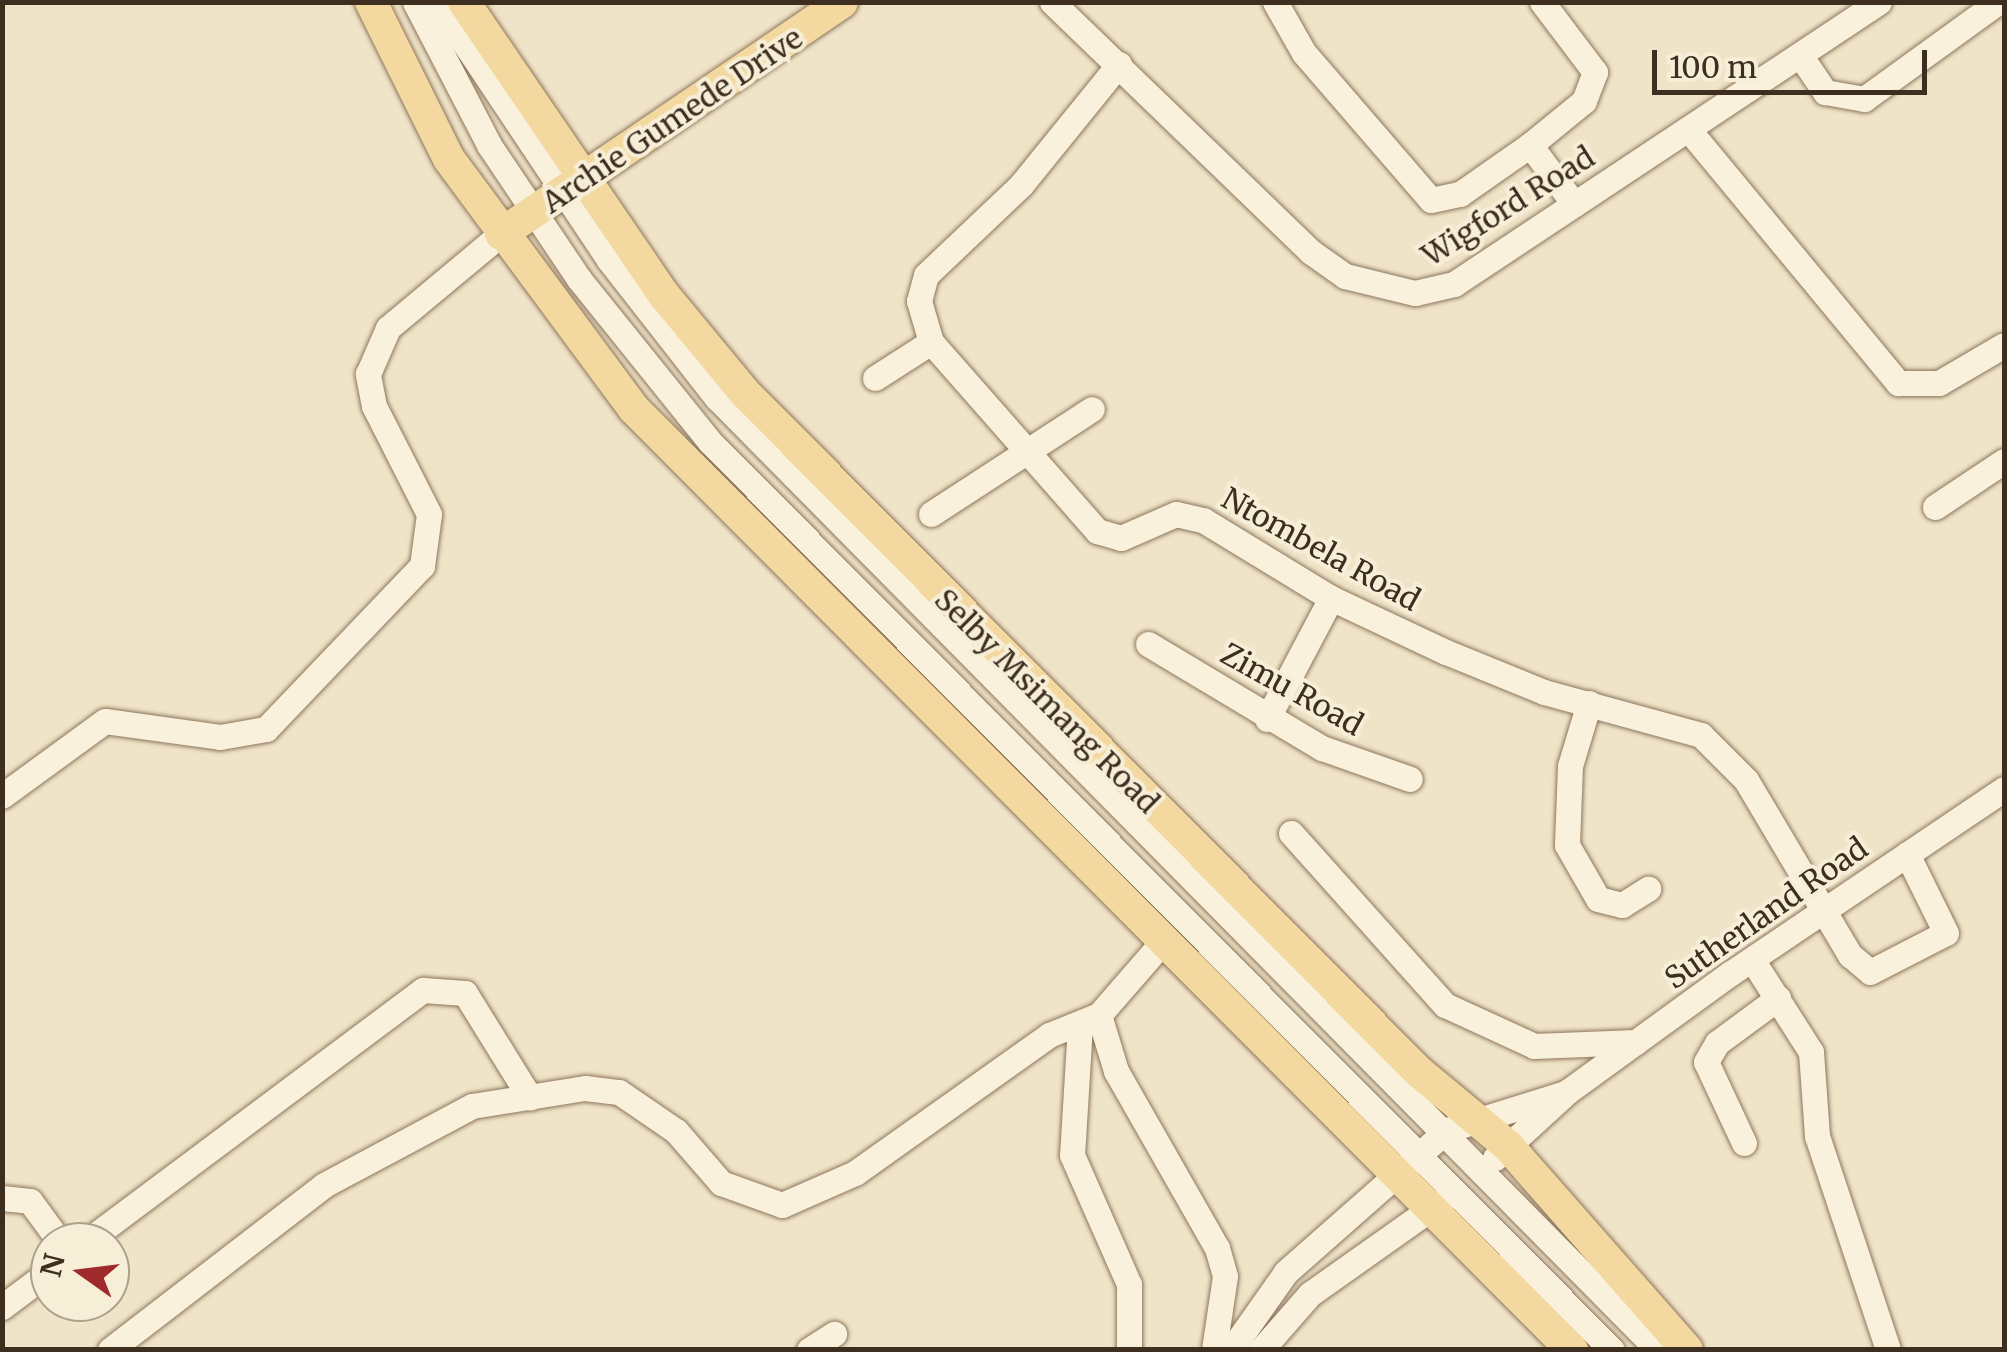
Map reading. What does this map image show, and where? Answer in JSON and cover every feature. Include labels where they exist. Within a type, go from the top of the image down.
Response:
[{"type":"main road","points":[[371,2],[449,159],[634,409],[1166,940],[1407,1166],[1428,1212],[1572,1350]]},
{"type":"main road","name":"Selby Msimang Road","points":[[464,2],[574,187],[744,393],[1406,1058],[1478,1116],[1496,1156],[1687,1350]]},
{"type":"main road","name":"Archie Gumede Drive","points":[[501,234],[842,2]]},
{"type":"street","points":[[415,2],[535,212],[622,340],[710,442],[1407,1166],[1455,1190],[1612,1350]]},
{"type":"street","points":[[437,2],[574,187],[717,398],[1447,1130],[1496,1156],[1658,1350]]},
{"type":"street","name":"Wigford Road","points":[[1052,2],[1311,252],[1381,288],[1436,293],[1879,2]]},
{"type":"street","points":[[1275,2],[1298,45],[1431,200],[1460,194],[1584,101],[1596,72],[1542,2]]},
{"type":"street","points":[[1800,54],[1825,92],[1864,99],[1998,2]]},
{"type":"street","points":[[876,378],[931,342],[919,313],[926,276],[1046,157],[1118,64]]},
{"type":"street","points":[[1688,129],[1898,383],[1939,384],[2004,345]]},
{"type":"street","points":[[1530,145],[1574,204]]},
{"type":"street","points":[[2,796],[105,721],[220,737],[266,728],[422,566],[430,514],[374,406],[368,374],[388,328],[501,234]]},
{"type":"street","name":"Ntombela Road","points":[[931,342],[1097,531],[1121,538],[1191,516],[1331,598],[1508,678],[1683,726],[1717,748],[1865,970],[1879,974],[1930,946],[1946,922],[1908,854]]},
{"type":"street","points":[[931,514],[1092,409]]},
{"type":"street","points":[[1934,507],[2004,461]]},
{"type":"street","points":[[1267,719],[1331,598]]},
{"type":"street","name":"Zimu Road","points":[[1148,644],[1267,719],[1410,779]]},
{"type":"street","points":[[1589,703],[1568,778],[1567,845],[1598,899],[1622,905],[1648,890]]},
{"type":"street","name":"Sutherland Road","points":[[1567,1092],[2004,789]]},
{"type":"street","points":[[1290,833],[1392,954],[1445,1005],[1492,1033],[1534,1046],[1641,1041]]},
{"type":"street","points":[[110,1350],[324,1185],[472,1106],[585,1088],[634,1098],[721,1183],[782,1206],[881,1158],[1026,1050],[1089,1020],[1166,940]]},
{"type":"street","points":[[1752,961],[1811,1052],[1816,1136],[1888,1350]]},
{"type":"street","points":[[113,1222],[423,990],[465,993],[530,1098]]},
{"type":"street","points":[[1744,1143],[1706,1062],[1717,1043],[1778,998]]},
{"type":"street","points":[[1089,1020],[1072,1155],[1129,1284],[1129,1350]]},
{"type":"street","points":[[1089,1020],[1217,1248],[1225,1276],[1214,1350]]},
{"type":"street","points":[[1231,1350],[1286,1272],[1447,1130],[1478,1116],[1567,1092]]},
{"type":"street","points":[[1261,1350],[1310,1294],[1428,1212],[1567,1092]]},
{"type":"street","points":[[2,1198],[30,1200],[46,1222]]},
{"type":"street","points":[[2,1307],[30,1286]]},
{"type":"street","points":[[809,1350],[834,1334]]}]
